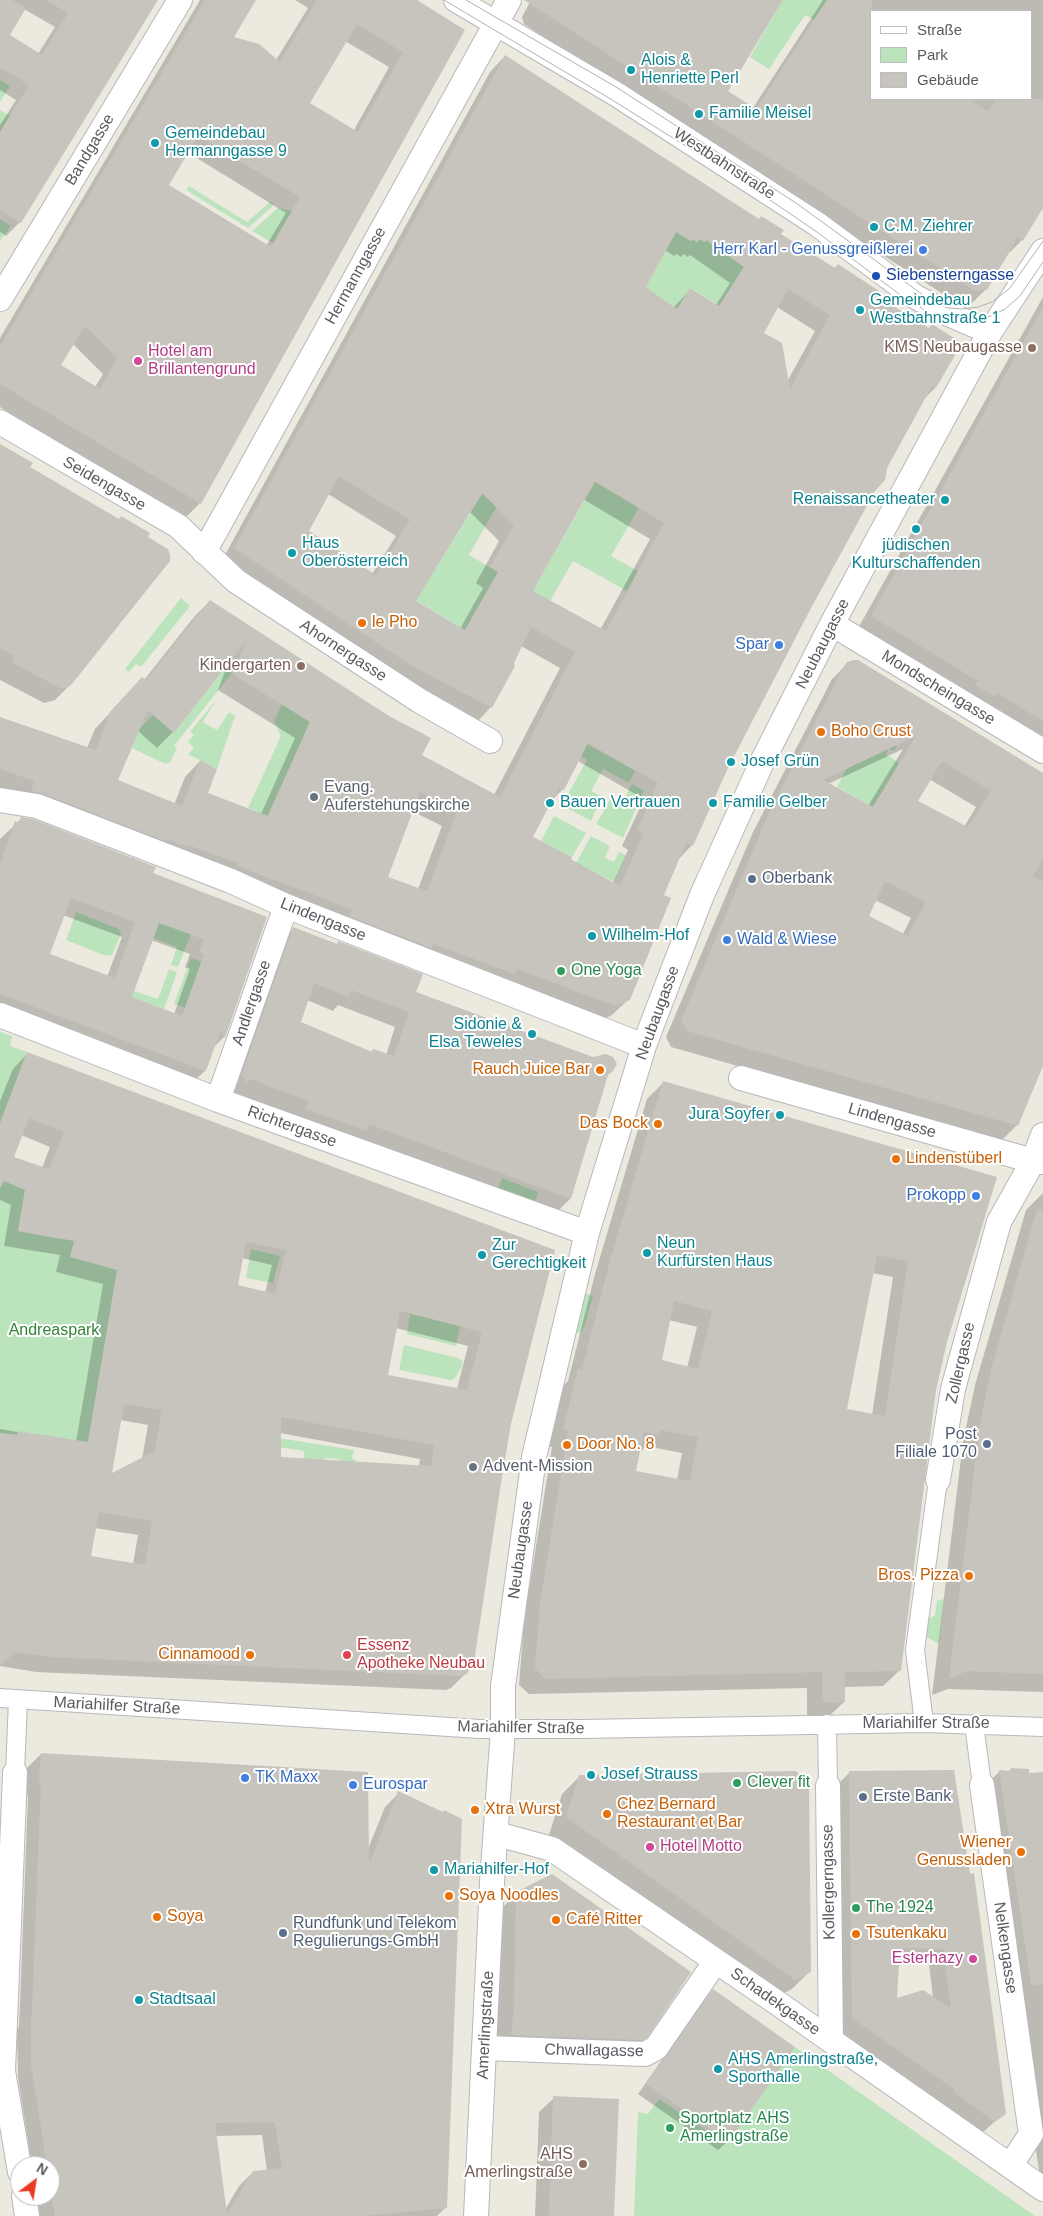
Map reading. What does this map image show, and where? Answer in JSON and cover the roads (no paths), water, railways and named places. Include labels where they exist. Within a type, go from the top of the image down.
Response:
[{"type":"street","name":"Bandgasse","points":[[0,299],[180,0]]},
{"type":"street","name":"Westbahnstraße","points":[[456,0],[495,25],[616,94],[817,224],[914,296],[944,312],[990,332]]},
{"type":"street","name":"Hermanngasse","points":[[204,552],[509,0]]},
{"type":"street","name":"Neubaugasse","points":[[497,1834],[503,1729],[503,1686],[534,1457],[587,1233],[644,1046],[702,896],[763,760],[832,624],[990,332],[1043,251]]},
{"type":"street","name":"Seidengasse","points":[[0,422],[178,526],[204,552]]},
{"type":"street","name":"Ahornergasse","points":[[204,552],[236,582],[420,701],[490,740]]},
{"type":"street","name":"Mondscheingasse","points":[[832,624],[1043,751]]},
{"type":"street","name":"Lindengasse","points":[[0,802],[37,806],[232,881],[286,906],[644,1046]]},
{"type":"street","name":"Andlergasse","points":[[218,1100],[286,906]]},
{"type":"street","name":"Richtergasse","points":[[0,1015],[218,1100],[587,1233]]},
{"type":"street","name":"Lindengasse","points":[[742,1078],[1038,1161]]},
{"type":"street","name":"Zollergasse","points":[[924,1723],[915,1650],[938,1480],[953,1388],[999,1222],[1038,1161],[1043,1135]]},
{"type":"street","name":"Mariahilfer Straße","points":[[0,1698],[503,1729],[924,1723],[1043,1727]]},
{"type":"street","points":[[17,2156],[4,2071],[18,1700]]},
{"type":"street","name":"Kollergerngasse","points":[[827,1724],[831,2040]]},
{"type":"street","name":"Nelkengasse","points":[[974,1724],[1031,2134],[1010,2166]]},
{"type":"street","name":"Schadekgasse","points":[[497,1834],[552,1849],[831,2040],[1043,2189]]},
{"type":"street","name":"Amerlingstraße","points":[[476,2216],[492,1882],[497,1834]]},
{"type":"street","name":"Chwallagasse","points":[[485,2048],[645,2054],[656,2048],[716,1961]]},
{"type":"tram line","points":[[444,0],[609,98],[745,183],[817,232],[899,294],[931,314],[950,320],[964,321],[991,316],[1005,309],[1020,296],[1043,262]]},
{"type":"tram line","points":[[466,0],[616,87],[796,203],[934,303],[948,308],[964,309],[992,302],[1010,288],[1043,241]]},
{"type":"place","name":"Alois & Henriette Perl","points":[[631,70]]},
{"type":"place","name":"Familie Meisel","points":[[699,114]]},
{"type":"place","name":"Gemeindebau Hermanngasse 9","points":[[155,143]]},
{"type":"place","name":"C.M. Ziehrer","points":[[874,227]]},
{"type":"place","name":"Herr Karl - Genussgreißlerei","points":[[923,250]]},
{"type":"place","name":"Siebensterngasse","points":[[876,276]]},
{"type":"place","name":"Gemeindebau Westbahnstraße 1","points":[[860,310]]},
{"type":"place","name":"KMS Neubaugasse","points":[[1032,348]]},
{"type":"place","name":"Hotel am Brillantengrund","points":[[138,361]]},
{"type":"place","name":"Renaissancetheater","points":[[945,500]]},
{"type":"place","name":"jüdischen Kulturschaffenden","points":[[916,529]]},
{"type":"place","name":"Haus Oberösterreich","points":[[292,553]]},
{"type":"place","name":"le Pho","points":[[362,623]]},
{"type":"place","name":"Spar","points":[[779,645]]},
{"type":"place","name":"Kindergarten","points":[[301,666]]},
{"type":"place","name":"Boho Crust","points":[[821,732]]},
{"type":"place","name":"Josef Grün","points":[[731,762]]},
{"type":"place","name":"Evang. Auferstehungskirche","points":[[314,797]]},
{"type":"place","name":"Bauen Vertrauen","points":[[550,803]]},
{"type":"place","name":"Familie Gelber","points":[[713,803]]},
{"type":"place","name":"Oberbank","points":[[752,879]]},
{"type":"place","name":"Wilhelm-Hof","points":[[592,936]]},
{"type":"place","name":"Wald & Wiese","points":[[727,940]]},
{"type":"place","name":"One Yoga","points":[[561,971]]},
{"type":"place","name":"Sidonie & Elsa Teweles","points":[[532,1034]]},
{"type":"place","name":"Rauch Juice Bar","points":[[600,1070]]},
{"type":"place","name":"Jura Soyfer","points":[[780,1115]]},
{"type":"place","name":"Das Bock","points":[[658,1124]]},
{"type":"place","name":"Lindenstüberl","points":[[896,1159]]},
{"type":"place","name":"Prokopp","points":[[976,1196]]},
{"type":"place","name":"Neun Kurfürsten Haus","points":[[647,1253]]},
{"type":"place","name":"Zur Gerechtigkeit","points":[[482,1255]]},
{"type":"place","name":"Post Filiale 1070","points":[[987,1444]]},
{"type":"place","name":"Door No. 8","points":[[567,1445]]},
{"type":"place","name":"Advent-Mission","points":[[473,1467]]},
{"type":"place","name":"Bros. Pizza","points":[[969,1576]]},
{"type":"place","name":"Cinnamood","points":[[250,1655]]},
{"type":"place","name":"Essenz Apotheke Neubau","points":[[347,1655]]},
{"type":"place","name":"Josef Strauss","points":[[591,1775]]},
{"type":"place","name":"TK Maxx","points":[[245,1778]]},
{"type":"place","name":"Clever fit","points":[[737,1783]]},
{"type":"place","name":"Eurospar","points":[[353,1785]]},
{"type":"place","name":"Erste Bank","points":[[863,1797]]},
{"type":"place","name":"Xtra Wurst","points":[[475,1810]]},
{"type":"place","name":"Chez Bernard Restaurant et Bar","points":[[607,1814]]},
{"type":"place","name":"Hotel Motto","points":[[650,1847]]},
{"type":"place","name":"Wiener Genussladen","points":[[1021,1852]]},
{"type":"place","name":"Mariahilfer-Hof","points":[[434,1870]]},
{"type":"place","name":"Soya Noodles","points":[[449,1896]]},
{"type":"place","name":"The 1924","points":[[856,1908]]},
{"type":"place","name":"Soya","points":[[157,1917]]},
{"type":"place","name":"Café Ritter","points":[[556,1920]]},
{"type":"place","name":"Rundfunk und Telekom Regulierungs-GmbH","points":[[283,1933]]},
{"type":"place","name":"Tsutenkaku","points":[[856,1934]]},
{"type":"place","name":"Esterhazy","points":[[973,1959]]},
{"type":"place","name":"Stadtsaal","points":[[139,2000]]},
{"type":"place","name":"AHS Amerlingstraße, Sporthalle","points":[[718,2069]]},
{"type":"place","name":"Sportplatz AHS Amerlingstraße","points":[[670,2128]]},
{"type":"place","name":"AHS Amerlingstraße","points":[[583,2164]]},
{"type":"park label","name":"Andreaspark","points":[[54,1331]]}]
